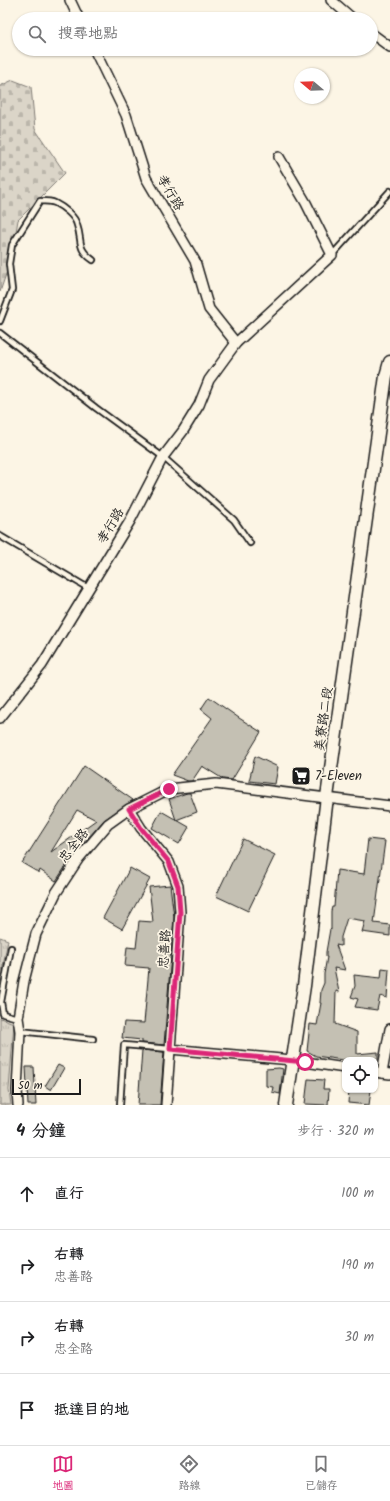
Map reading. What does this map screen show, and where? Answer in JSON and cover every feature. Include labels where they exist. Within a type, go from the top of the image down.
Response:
[{"type":"street","points":[[70,0],[76,12]]},
{"type":"street","points":[[330,0],[345,12]]},
{"type":"street","points":[[378,38],[390,47]]},
{"type":"street","name":"孝行路","points":[[97,56],[126,115],[146,178],[195,261],[210,309],[236,342]]},
{"type":"street","points":[[279,157],[306,203],[332,255]]},
{"type":"street","name":"孝行路","points":[[0,718],[42,665],[130,521],[164,457],[183,431],[199,405],[209,380],[236,342],[332,255]]},
{"type":"street","name":"美寮路二段","points":[[286,1105],[304,986],[327,797],[386,376],[390,362]]},
{"type":"street","name":"忠全路","points":[[18,1105],[17,1090],[20,1031],[18,1018],[24,981],[36,934],[56,893],[79,858],[108,824],[129,809],[169,789],[216,784],[390,806]]},
{"type":"street","name":"忠善路","points":[[129,809],[141,828],[169,862],[178,886],[180,912],[166,1105]]},
{"type":"street","points":[[382,1073],[390,1029]]},
{"type":"street","points":[[170,1049],[292,1060],[342,1068]]},
{"type":"lane","points":[[332,255],[388,197],[390,191]]},
{"type":"lane","points":[[0,321],[12,290],[9,264],[12,245],[40,201],[55,202],[69,213],[77,223],[80,244],[84,254],[93,260]]},
{"type":"lane","points":[[0,333],[96,408],[164,457],[234,520],[250,543]]},
{"type":"lane","points":[[0,536],[88,588]]},
{"type":"lane","points":[[11,948],[1,1002],[2,1014],[18,1018]]},
{"type":"lane","points":[[20,1031],[93,1039]]},
{"type":"lane","points":[[120,1105],[124,1045],[170,1049]]},
{"type":"green space","points":[[13,80],[31,87],[35,129],[65,173],[18,220],[12,256],[0,292],[0,86]]},
{"type":"green space","points":[[0,937],[8,940],[0,982]]},
{"type":"green space","points":[[0,1018],[14,1023],[9,1090],[11,1105],[0,1105]]},
{"type":"building","points":[[209,697],[261,732],[232,780],[223,779],[202,766],[192,781],[188,781],[172,775],[212,718],[201,709]]},
{"type":"building","points":[[255,756],[278,767],[275,784],[249,781]]},
{"type":"building","points":[[84,766],[133,800],[104,820],[74,854],[56,881],[40,870],[39,873],[22,863]],"holes":[[[77,810],[96,820],[51,852]]]},
{"type":"building","points":[[190,793],[197,812],[176,820],[169,799]]},
{"type":"building","points":[[161,811],[189,827],[179,844],[152,828]]},
{"type":"building","points":[[243,839],[275,855],[248,911],[216,896]]},
{"type":"building","points":[[368,839],[385,841],[374,923],[390,925],[390,936],[362,932],[365,921],[347,918],[341,937],[341,946],[336,945],[345,970],[334,968],[339,992],[336,991],[335,1024],[357,1032],[357,1054],[378,1052],[378,1057],[342,1057],[342,1060],[316,1056],[307,1051],[310,1024],[317,1025],[321,1003],[321,990],[324,983],[327,957],[326,952],[330,929],[331,930],[331,911],[332,907],[334,907],[337,870],[364,874]]},
{"type":"building","points":[[130,868],[150,879],[122,929],[103,918]]},
{"type":"building","points":[[170,885],[174,917],[164,1045],[142,1043],[142,1040],[122,1038],[124,1022],[144,1023],[149,968],[125,966],[127,947],[136,948],[139,921],[153,922],[149,887]]},
{"type":"building","points":[[382,968],[389,969],[387,998],[380,996],[377,1010],[355,1007],[358,999],[351,997],[355,986],[354,975],[381,978]]},
{"type":"building","points":[[142,1050],[164,1052],[160,1105],[138,1105]]},
{"type":"building","points":[[58,1065],[64,1068],[51,1090],[45,1086]]},
{"type":"building","points":[[26,1067],[34,1067],[36,1105],[28,1105]]},
{"type":"building","points":[[266,1069],[283,1069],[280,1094],[272,1092],[273,1087],[266,1086]]},
{"type":"building","points":[[308,1079],[324,1080],[323,1089],[329,1089],[328,1105],[305,1104]]},
{"type":"building","points":[[349,1093],[371,1093],[369,1105],[348,1103]]},
{"type":"place","name":"7-Eleven","points":[[301,776]]},
{"type":"route","points":[[169,789],[129,809],[141,828],[169,862],[178,886],[180,912],[170,1049],[305,1062]]}]
